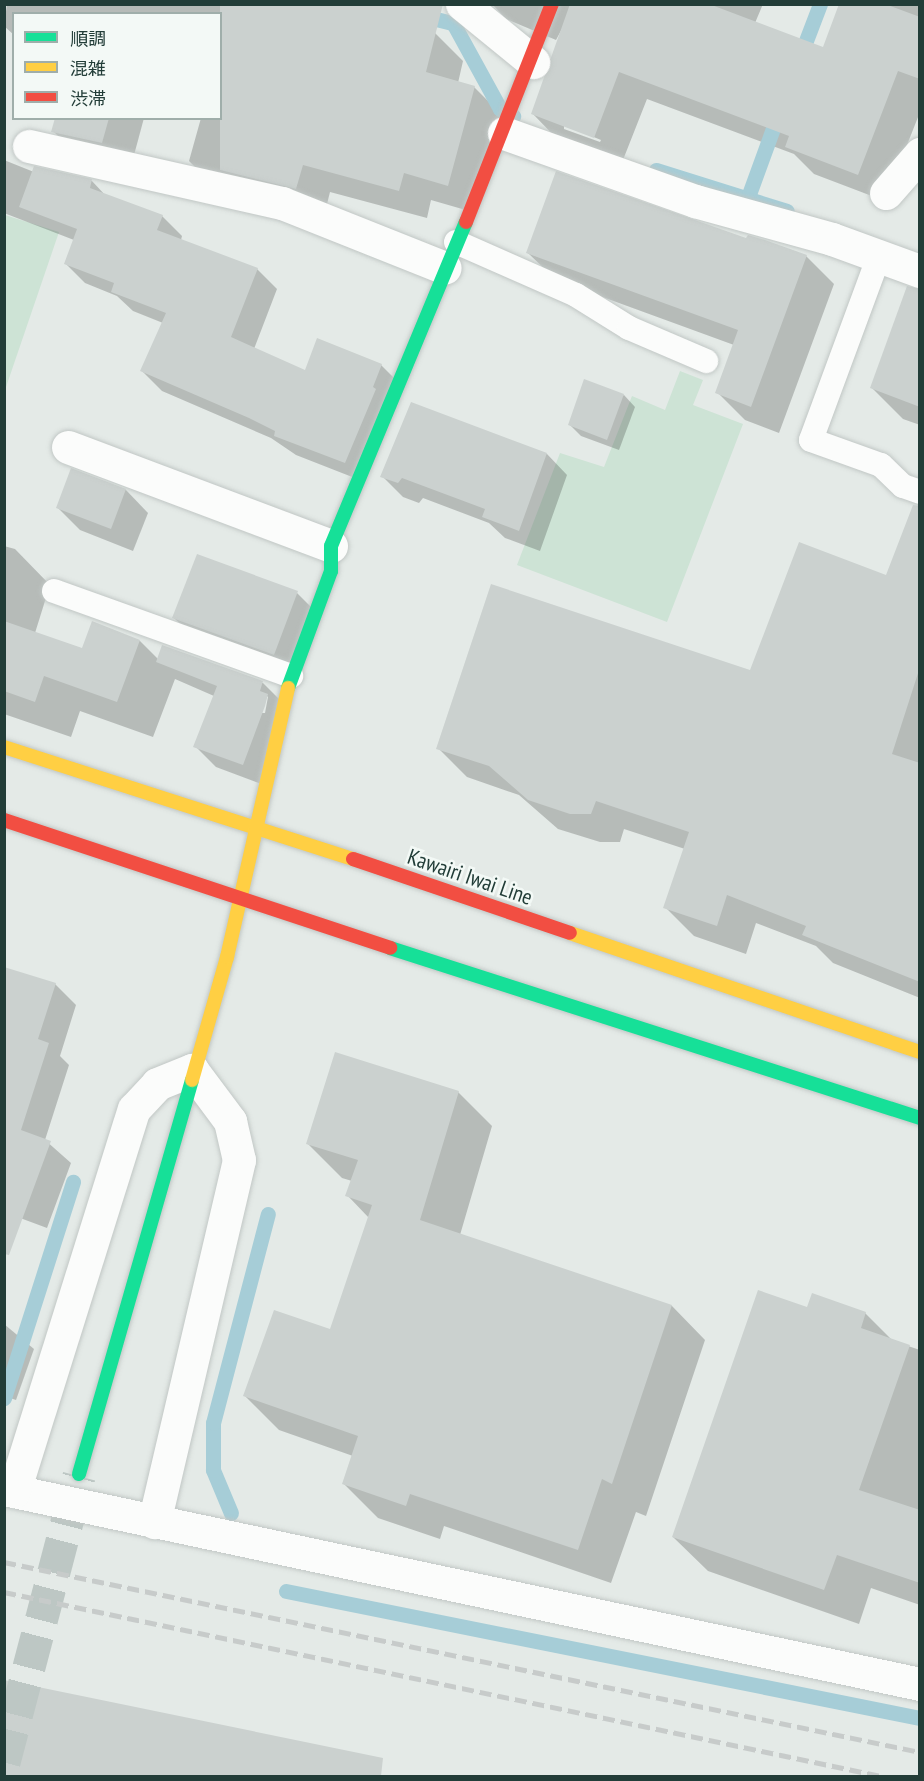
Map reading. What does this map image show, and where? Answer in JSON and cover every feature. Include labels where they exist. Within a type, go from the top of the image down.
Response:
[{"type":"main road","points":[[79,1474],[239,900],[291,676],[331,571],[328,558],[331,546],[533,63],[552,4]]},
{"type":"main road","name":"Kawairi Iwai Line","points":[[4,747],[255,828],[920,1052]]},
{"type":"main road","points":[[4,820],[239,900],[920,1118]]},
{"type":"street","points":[[462,4],[533,63]]},
{"type":"street","points":[[506,128],[695,201],[832,239],[920,271]]},
{"type":"street","points":[[29,146],[282,203],[451,255]]},
{"type":"street","points":[[886,193],[920,154]]},
{"type":"street","points":[[68,447],[331,546]]},
{"type":"street","points":[[154,1522],[239,1160],[230,1121],[192,1070],[157,1084],[134,1109],[9,1490],[154,1522],[920,1684]]},
{"type":"lane","points":[[451,255],[576,295],[629,328],[706,361]]},
{"type":"lane","points":[[879,256],[811,440],[881,465],[903,486],[920,492]]},
{"type":"lane","points":[[54,591],[291,676]]},
{"type":"green space","points":[[4,215],[59,232],[5,390]]},
{"type":"green space","points":[[680,371],[703,380],[693,405],[743,424],[667,622],[517,565],[560,453],[604,467],[632,396],[665,410]]},
{"type":"building","points":[[220,4],[443,4],[426,72],[475,86],[448,186],[404,173],[399,191],[303,165],[296,189],[220,170],[222,12],[220,12]]},
{"type":"building","points":[[570,4],[709,4],[823,47],[839,4],[885,4],[920,17],[920,79],[898,71],[858,175],[785,147],[789,136],[619,72],[594,138],[531,114]]},
{"type":"building","points":[[54,120],[108,120],[102,143],[51,132]]},
{"type":"building","points":[[34,166],[92,179],[90,188],[163,215],[157,230],[258,268],[231,337],[305,370],[317,338],[382,364],[373,387],[376,389],[345,463],[274,436],[275,431],[249,418],[140,371],[166,313],[111,292],[114,283],[64,264],[77,229],[19,207]]},
{"type":"building","points":[[556,171],[746,238],[748,235],[807,255],[751,407],[715,393],[738,330],[526,253]]},
{"type":"building","points":[[907,286],[920,289],[920,407],[870,388]]},
{"type":"building","points":[[584,379],[624,394],[607,440],[568,425]]},
{"type":"building","points":[[411,402],[547,453],[519,531],[482,517],[485,509],[402,478],[398,483],[380,477]]},
{"type":"building","points":[[71,468],[126,489],[111,529],[56,508]]},
{"type":"building","points":[[913,505],[920,506],[920,667],[892,754],[920,763],[920,982],[802,935],[806,926],[727,895],[717,926],[663,908],[689,832],[596,801],[591,814],[570,814],[528,800],[489,766],[436,749],[491,584],[750,670],[799,542],[886,575]]},
{"type":"building","points":[[197,554],[298,591],[274,655],[172,618]]},
{"type":"building","points":[[4,621],[82,648],[92,621],[140,640],[117,702],[44,676],[35,702],[4,691]]},
{"type":"building","points":[[162,645],[263,681],[260,691],[268,694],[243,765],[193,747],[217,686],[156,662]]},
{"type":"building","points":[[4,967],[56,983],[38,1039],[49,1043],[21,1130],[51,1141],[9,1255],[4,1254]]},
{"type":"building","points":[[335,1052],[459,1091],[420,1220],[672,1305],[612,1484],[602,1479],[578,1550],[410,1494],[406,1506],[342,1484],[358,1436],[243,1396],[274,1310],[330,1329],[372,1205],[345,1196],[358,1160],[306,1144]]},
{"type":"building","points":[[758,1290],[807,1307],[812,1293],[866,1312],[861,1328],[910,1345],[859,1490],[920,1510],[920,1583],[837,1555],[824,1590],[672,1537]]},
{"type":"building","points":[[4,1680],[383,1758],[381,1776],[4,1776]]},
{"type":"waterway","points":[[799,59],[820,4]]},
{"type":"waterway","points":[[420,15],[453,23],[500,109],[513,116]]},
{"type":"waterway","points":[[748,197],[779,112]]},
{"type":"waterway","points":[[656,170],[787,211]]},
{"type":"waterway","points":[[4,1398],[73,1182]]},
{"type":"waterway","points":[[231,1513],[213,1470],[213,1423],[268,1214]]},
{"type":"waterway","points":[[286,1591],[920,1718]]},
{"type":"tunnel","points":[[4,1762],[79,1476]]},
{"type":"railway","points":[[4,1562],[920,1752]]},
{"type":"railway","points":[[4,1592],[881,1776]]},
{"type":"traffic: fast","points":[[288,688],[331,571],[331,546],[466,222]]},
{"type":"traffic: fast","points":[[390,948],[920,1118]]},
{"type":"traffic: fast","points":[[79,1474],[192,1080]]},
{"type":"traffic: slow","points":[[192,1080],[227,957],[288,688]]},
{"type":"traffic: slow","points":[[4,747],[353,859]]},
{"type":"traffic: slow","points":[[570,933],[920,1052]]},
{"type":"traffic: jam","points":[[466,222],[552,4]]},
{"type":"traffic: jam","points":[[4,820],[390,948]]},
{"type":"traffic: jam","points":[[353,859],[570,933]]}]
